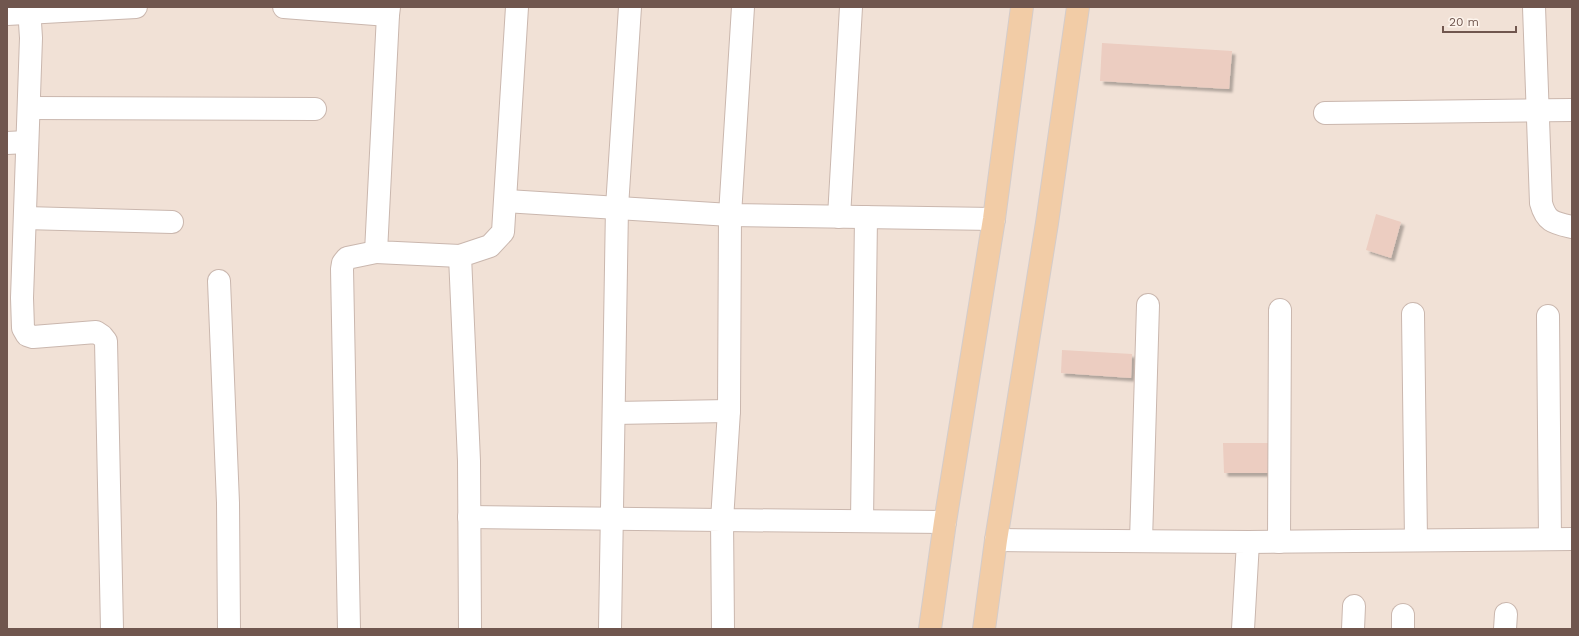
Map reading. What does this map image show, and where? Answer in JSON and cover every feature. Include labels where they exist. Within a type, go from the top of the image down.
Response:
[{"type":"main road","points":[[930,629],[945,522],[994,219],[1022,7]]},
{"type":"main road","points":[[984,629],[996,540],[1047,222],[1078,7]]},
{"type":"street","points":[[7,14],[29,10],[136,7]]},
{"type":"street","points":[[284,7],[389,11],[376,252]]},
{"type":"street","points":[[349,629],[343,262],[347,258],[376,252],[460,256],[490,246],[503,232],[517,7]]},
{"type":"street","points":[[610,629],[617,208],[630,7]]},
{"type":"street","points":[[723,629],[722,520],[729,411],[730,215],[743,7]]},
{"type":"street","points":[[839,217],[851,7]]},
{"type":"street","points":[[1534,7],[1541,203],[1544,212],[1553,222],[1572,227]]},
{"type":"street","points":[[29,10],[31,38],[29,108],[17,142],[25,218],[22,298],[23,328],[27,335],[33,337],[96,332],[106,341],[112,629]]},
{"type":"street","points":[[29,108],[315,109]]},
{"type":"street","points":[[1325,113],[1572,110]]},
{"type":"street","points":[[506,201],[730,215],[994,219]]},
{"type":"street","points":[[862,522],[866,217]]},
{"type":"street","points":[[25,218],[172,222]]},
{"type":"street","points":[[460,256],[469,461],[470,629]]},
{"type":"street","points":[[219,282],[228,503],[229,629]]},
{"type":"street","points":[[1141,541],[1148,305]]},
{"type":"street","points":[[1279,542],[1280,310]]},
{"type":"street","points":[[1413,314],[1416,540]]},
{"type":"street","points":[[1548,316],[1550,539]]},
{"type":"street","points":[[614,413],[729,411]]},
{"type":"street","points":[[469,518],[945,522]]},
{"type":"street","points":[[996,540],[1279,542],[1572,539]]},
{"type":"street","points":[[1243,629],[1248,542]]},
{"type":"street","points":[[1353,629],[1354,606]]},
{"type":"shaded area","points":[[7,7],[1572,7],[1572,629],[7,629]]},
{"type":"building","points":[[1102,43],[1232,51],[1229,89],[1100,81]]},
{"type":"building","points":[[1376,214],[1401,222],[1391,258],[1366,250]]},
{"type":"building","points":[[1062,350],[1132,354],[1131,378],[1061,373]]},
{"type":"building","points":[[1223,443],[1272,443],[1272,473],[1224,473]]}]
